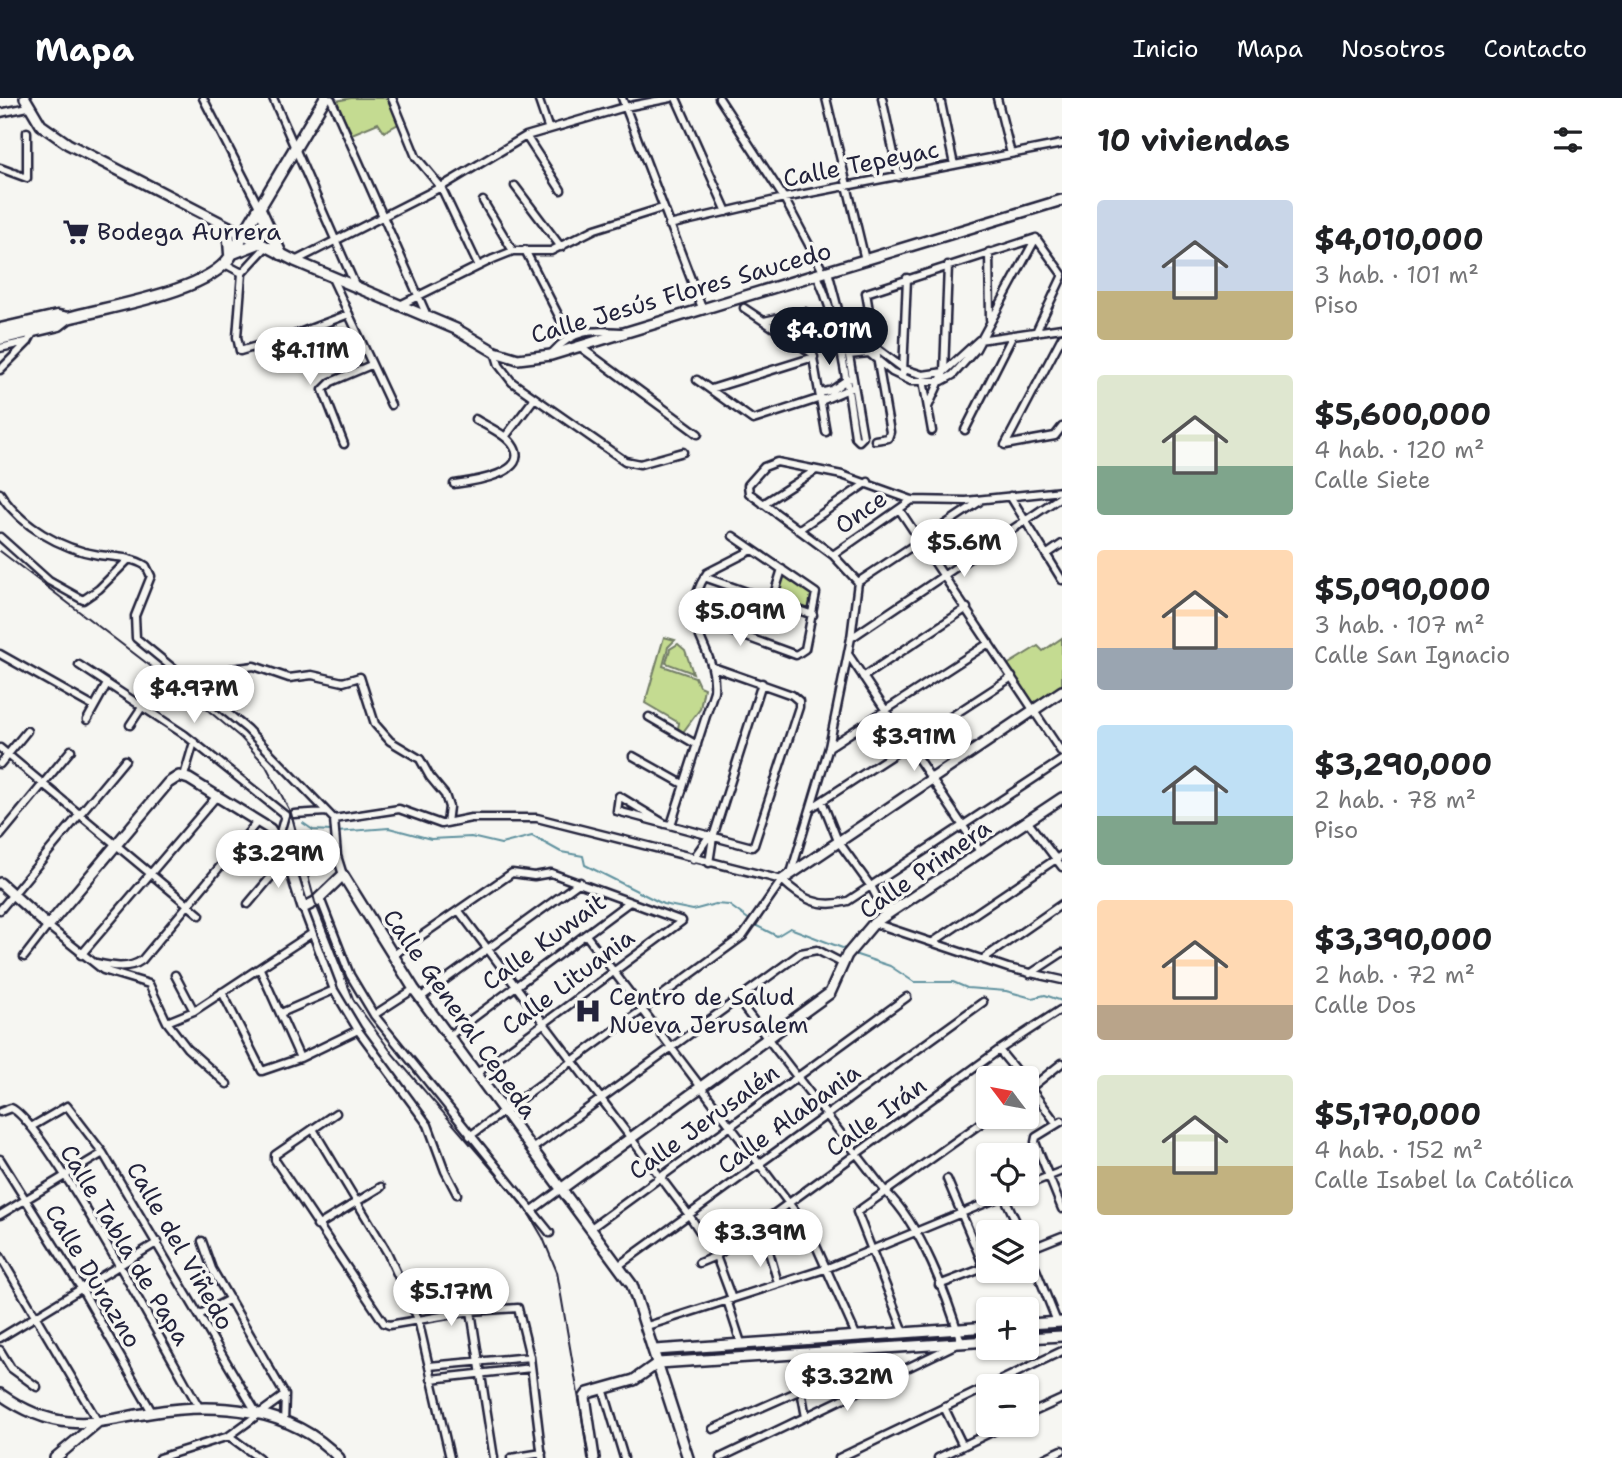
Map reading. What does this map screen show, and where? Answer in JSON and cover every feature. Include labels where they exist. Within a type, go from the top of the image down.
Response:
[{"type":"main road","points":[[229,258],[295,149],[330,98]]},
{"type":"main road","points":[[260,209],[281,254]]},
{"type":"main road","points":[[228,228],[229,258]]},
{"type":"main road","points":[[0,332],[15,336],[57,316],[68,318],[190,287],[229,258],[263,245]]},
{"type":"main road","points":[[0,332],[34,327]]},
{"type":"street","points":[[203,98],[260,209]]},
{"type":"street","points":[[273,98],[356,287]]},
{"type":"street","points":[[330,98],[428,319]]},
{"type":"street","points":[[392,98],[416,157],[441,187],[478,265]]},
{"type":"street","points":[[538,98],[548,127]]},
{"type":"street","points":[[622,98],[668,226],[702,308]]},
{"type":"street","points":[[295,261],[383,214],[441,187],[526,136],[548,127],[625,107],[674,98],[727,212]]},
{"type":"street","points":[[719,98],[784,198],[823,273],[844,344],[855,437],[859,441],[863,436],[851,388]]},
{"type":"street","points":[[826,98],[865,260]]},
{"type":"street","points":[[882,98],[899,177]]},
{"type":"street","points":[[940,98],[954,165]]},
{"type":"street","points":[[997,98],[1011,154]]},
{"type":"street","points":[[0,113],[27,103]]},
{"type":"street","name":"Calle Jesús Flores Saucedo","points":[[27,103],[41,125],[68,144],[243,236],[332,278],[456,329],[495,352],[518,359],[551,355],[1062,200]]},
{"type":"street","points":[[0,167],[27,178],[27,132]]},
{"type":"street","points":[[526,136],[561,191]]},
{"type":"street","name":"Calle Tepeyac","points":[[668,226],[784,198],[1062,144]]},
{"type":"street","points":[[515,186],[561,247]]},
{"type":"street","points":[[483,201],[513,251]]},
{"type":"street","points":[[398,306],[478,265],[513,251],[551,251],[595,229],[662,208]]},
{"type":"street","points":[[875,440],[888,438],[890,432],[864,295],[907,278],[1035,237]]},
{"type":"street","points":[[1035,237],[1062,276],[1036,332]]},
{"type":"street","points":[[846,356],[869,353],[901,377],[923,383],[942,381],[964,366],[1035,237]]},
{"type":"street","points":[[242,273],[263,245]]},
{"type":"street","points":[[526,250],[569,336]]},
{"type":"street","points":[[989,252],[990,321]]},
{"type":"street","points":[[229,258],[242,273],[244,287],[236,337],[240,351],[294,335],[349,314]]},
{"type":"street","points":[[928,407],[944,372],[948,265]]},
{"type":"street","points":[[823,273],[844,344]]},
{"type":"street","points":[[332,278],[391,405]]},
{"type":"street","points":[[901,377],[904,369],[907,278]]},
{"type":"street","points":[[744,307],[813,356]]},
{"type":"street","points":[[764,321],[806,312],[826,432]]},
{"type":"street","points":[[0,370],[28,342],[34,327]]},
{"type":"street","points":[[844,344],[868,342],[904,369],[923,375],[944,372],[979,340],[1062,328]]},
{"type":"street","points":[[551,355],[569,336],[591,331],[626,332]]},
{"type":"street","points":[[965,430],[1013,335]]},
{"type":"street","points":[[1060,430],[1005,445],[1062,337]]},
{"type":"street","points":[[0,348],[28,342]]},
{"type":"street","points":[[579,346],[698,433]]},
{"type":"street","points":[[495,352],[505,374],[534,399],[625,461],[640,464],[683,452]]},
{"type":"street","points":[[711,389],[813,356]]},
{"type":"street","points":[[344,444],[323,397],[323,390],[331,382],[371,365]]},
{"type":"street","points":[[923,375],[932,431]]},
{"type":"street","points":[[821,397],[850,378]]},
{"type":"street","points":[[697,380],[753,420],[851,388]]},
{"type":"street","points":[[505,437],[534,399]]},
{"type":"street","points":[[454,484],[490,479],[505,471],[516,453],[505,437],[475,419]]},
{"type":"street","points":[[859,582],[832,555],[763,504],[747,487],[767,464],[777,462],[868,482],[912,500],[981,500],[1062,494]]},
{"type":"street","points":[[763,504],[816,470]]},
{"type":"street","points":[[798,530],[868,482]]},
{"type":"street","points":[[0,493],[16,513],[56,541],[77,550],[129,559]]},
{"type":"street","points":[[851,638],[1025,522],[1062,494]]},
{"type":"street","points":[[1010,496],[1062,580]]},
{"type":"street","name":"Once","points":[[832,555],[912,500]]},
{"type":"street","points":[[791,873],[829,747],[851,638],[859,582],[981,500]]},
{"type":"street","points":[[899,509],[1062,753]]},
{"type":"street","points":[[692,617],[796,654],[805,649],[817,594],[733,536]]},
{"type":"street","points":[[0,537],[49,581],[83,600],[99,589],[129,559]]},
{"type":"street","points":[[1046,555],[1062,544]]},
{"type":"street","points":[[668,825],[714,691],[713,667],[692,617],[704,577],[712,570],[752,550]]},
{"type":"street","name":"Calle General Cepeda","points":[[129,559],[146,566],[151,576],[135,616],[135,634],[247,729],[334,819],[337,827],[337,856],[343,875],[392,956],[420,998],[632,1285],[688,1458]]},
{"type":"street","points":[[772,601],[782,569]]},
{"type":"street","points":[[704,577],[813,615]]},
{"type":"street","points":[[863,677],[967,608]]},
{"type":"street","points":[[829,747],[989,643]]},
{"type":"street","points":[[0,654],[94,706]]},
{"type":"street","points":[[848,654],[981,853]]},
{"type":"street","points":[[79,666],[194,742],[289,815],[326,812]]},
{"type":"street","points":[[194,685],[231,669],[254,666],[284,677],[312,675],[344,682],[360,677],[375,724],[390,741],[420,759],[445,795],[449,807],[447,823]]},
{"type":"street","points":[[668,825],[619,796],[617,811],[668,825],[713,834],[752,847],[799,707],[796,698],[762,683],[713,667]]},
{"type":"street","points":[[810,809],[1012,677]]},
{"type":"street","points":[[709,863],[713,834],[762,683]]},
{"type":"street","points":[[87,720],[107,684]]},
{"type":"street","points":[[470,1136],[748,930],[782,880],[791,873],[1062,691]]},
{"type":"street","points":[[130,725],[142,707]]},
{"type":"street","points":[[649,717],[697,745]]},
{"type":"street","points":[[0,764],[27,731]]},
{"type":"street","points":[[184,776],[194,742]]},
{"type":"street","points":[[0,748],[200,915]]},
{"type":"street","points":[[0,836],[71,750]]},
{"type":"street","points":[[633,756],[683,784]]},
{"type":"street","points":[[0,910],[82,815],[124,760]]},
{"type":"street","points":[[334,819],[399,809],[439,823],[471,818],[537,818],[782,880],[800,897],[811,903],[841,903],[872,888],[1062,760]]},
{"type":"street","points":[[24,957],[168,783],[178,776],[184,776],[258,821],[278,840],[287,858],[311,934],[334,990],[358,1030],[431,1132],[445,1171],[457,1194]]},
{"type":"street","points":[[81,955],[216,797]]},
{"type":"street","name":"Calle Primera","points":[[561,1189],[830,993],[855,944],[874,923],[1062,798]]},
{"type":"street","points":[[822,801],[838,841],[872,888],[886,915]]},
{"type":"street","points":[[278,840],[289,815]]},
{"type":"street","points":[[89,961],[109,966],[138,963],[258,821]]},
{"type":"street","points":[[1028,821],[1059,857],[1062,867]]},
{"type":"street","points":[[693,859],[713,834]]},
{"type":"street","points":[[933,942],[1059,857]]},
{"type":"street","points":[[248,904],[287,858]]},
{"type":"street","points":[[392,956],[512,873],[534,876],[551,873],[580,882],[628,904]]},
{"type":"street","points":[[303,908],[320,898],[343,875]]},
{"type":"street","points":[[420,998],[580,882]]},
{"type":"street","points":[[0,883],[89,961],[103,970],[149,984],[167,1022],[187,1048],[228,1084]]},
{"type":"street","points":[[320,898],[350,975],[374,1015],[470,1136],[534,1209],[550,1233]]},
{"type":"street","name":"Calle Lituania","points":[[477,1073],[682,921],[670,914],[628,904]]},
{"type":"street","name":"Calle Kuwait","points":[[449,1036],[628,904]]},
{"type":"street","points":[[983,959],[1062,904]]},
{"type":"street","points":[[459,911],[514,988],[661,1177],[716,1256],[741,1343]]},
{"type":"street","points":[[874,923],[1030,974],[1062,980]]},
{"type":"street","points":[[167,1022],[194,1011],[311,934]]},
{"type":"street","points":[[586,935],[808,1230],[856,1335]]},
{"type":"street","points":[[532,1149],[807,950],[817,950],[845,960]]},
{"type":"street","points":[[1030,974],[1062,953]]},
{"type":"street","points":[[260,969],[300,1058]]},
{"type":"street","points":[[175,975],[194,1011]]},
{"type":"street","points":[[374,1015],[414,989]]},
{"type":"street","points":[[281,1013],[334,990]]},
{"type":"street","points":[[222,992],[262,1071],[300,1058],[358,1030]]},
{"type":"street","name":"Calle Jerusalén","points":[[591,1228],[907,997]]},
{"type":"street","points":[[737,999],[886,1192],[905,1212],[939,1285],[961,1342]]},
{"type":"street","name":"Calle Alabania","points":[[618,1266],[983,1002]]},
{"type":"street","name":"Calle Irán","points":[[699,1263],[716,1256],[999,1050],[1060,1010]]},
{"type":"street","points":[[999,1050],[1013,1066]]},
{"type":"street","points":[[1040,1079],[1062,1063]]},
{"type":"street","points":[[1040,1101],[1059,1122],[1036,1137],[1035,1142],[1062,1209]]},
{"type":"street","name":"Calle del Viñedo","points":[[31,1127],[63,1106],[67,1107],[103,1153],[259,1413]]},
{"type":"street","name":"Calle Tabla de Papa","points":[[0,1112],[12,1108],[31,1127],[65,1176],[199,1407]]},
{"type":"street","points":[[336,1114],[275,1154],[275,1160],[384,1323],[389,1325],[471,1311],[518,1308],[530,1357],[542,1456],[511,1458]]},
{"type":"street","points":[[904,1332],[856,1215],[859,1209],[976,1127]]},
{"type":"street","points":[[313,1129],[387,1252],[418,1319],[450,1458]]},
{"type":"street","points":[[0,1215],[103,1153]]},
{"type":"street","name":"Calle Durazno","points":[[0,1159],[81,1289],[152,1412]]},
{"type":"street","points":[[1039,1180],[1062,1171]]},
{"type":"street","points":[[947,1179],[959,1214],[976,1247]]},
{"type":"street","points":[[317,1226],[381,1187]]},
{"type":"street","points":[[534,1209],[561,1189]]},
{"type":"street","points":[[647,1326],[825,1269],[977,1206]]},
{"type":"street","points":[[1039,1245],[1062,1236]]},
{"type":"street","points":[[202,1241],[212,1269],[285,1395],[284,1423]]},
{"type":"street","points":[[0,1338],[158,1242]]},
{"type":"street","points":[[768,1248],[778,1283]]},
{"type":"street","points":[[0,1256],[98,1422]]},
{"type":"street","points":[[939,1285],[976,1271]]},
{"type":"street","points":[[1039,1275],[1059,1322],[1039,1323]]},
{"type":"street","points":[[199,1315],[230,1299]]},
{"type":"street","points":[[471,1311],[494,1458]]},
{"type":"street","points":[[655,1350],[976,1327]]},
{"type":"street","points":[[1039,1337],[1062,1336]]},
{"type":"street","points":[[594,1458],[585,1397],[603,1388],[634,1380],[658,1363],[976,1341]]},
{"type":"street","points":[[720,1458],[961,1342]]},
{"type":"street","points":[[840,1349],[849,1396]]},
{"type":"street","points":[[0,1350],[11,1368],[37,1387]]},
{"type":"street","points":[[839,1458],[1062,1351]]},
{"type":"street","points":[[794,1353],[806,1417]]},
{"type":"street","points":[[429,1366],[530,1357]]},
{"type":"street","points":[[431,1379],[531,1368]]},
{"type":"street","points":[[603,1388],[624,1458]]},
{"type":"street","points":[[713,1429],[801,1391]]},
{"type":"street","points":[[0,1394],[29,1410],[59,1421],[98,1422],[152,1412],[225,1406],[259,1413],[284,1423],[308,1435],[339,1458]]},
{"type":"street","points":[[159,1458],[229,1436],[285,1395]]},
{"type":"street","points":[[1039,1410],[1062,1399]]},
{"type":"street","points":[[944,1407],[963,1446]]},
{"type":"street","points":[[55,1458],[98,1422]]},
{"type":"street","points":[[229,1436],[259,1458]]},
{"type":"street","points":[[938,1458],[981,1437]]},
{"type":"street","points":[[1045,1458],[1062,1450]]},
{"type":"green space","points":[[351,98],[389,98],[400,123],[384,132],[378,123],[352,134],[336,101]]},
{"type":"green space","points":[[782,574],[814,595],[810,610],[775,598]]},
{"type":"green space","points":[[664,637],[675,640],[668,647],[663,666],[695,677],[699,686],[704,688],[700,709],[683,732],[678,728],[679,723],[645,703]]},
{"type":"green space","points":[[1062,638],[1062,685],[1034,704],[1007,665],[1038,646],[1043,651]]},
{"type":"green space","points":[[678,644],[685,650],[693,673],[666,663],[670,649]]},
{"type":"waterway","points":[[303,823],[313,830],[331,831]]},
{"type":"waterway","points":[[337,832],[389,828],[431,839],[471,837],[501,844],[532,836],[561,852],[583,856],[585,865],[663,904],[693,910],[715,904],[729,905],[751,921]]},
{"type":"waterway","points":[[755,925],[777,936],[790,928],[845,949]]},
{"type":"waterway","points":[[854,954],[890,966],[914,982],[953,982],[967,988],[1006,991],[1032,998],[1045,995],[1062,1001]]},
{"type":"railway","points":[[0,551],[204,707],[241,738],[266,766],[291,813],[315,902],[354,1001],[392,1053],[526,1209],[543,1238],[557,1272],[589,1458]]},
{"type":"place","name":"Bodega Aurrera","points":[[76,232]]},
{"type":"place","name":"Centro de Salud Nueva Jerusalem","points":[[588,1011]]}]
